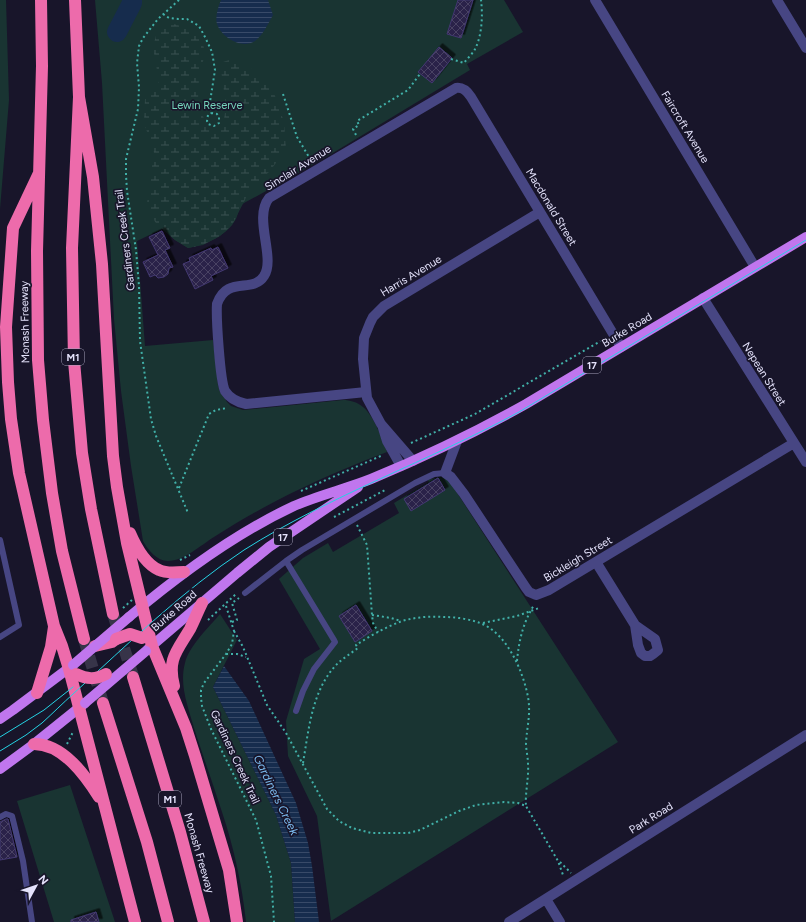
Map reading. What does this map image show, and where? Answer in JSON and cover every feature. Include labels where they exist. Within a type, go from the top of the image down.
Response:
[{"type":"highway","name":"Monash Freeway","points":[[41,0],[42,66],[39,173],[38,360],[42,420],[56,518],[64,558],[84,639]]},
{"type":"highway","name":"M1","points":[[75,0],[79,97],[72,248],[74,361],[83,461],[95,530],[113,614]]},
{"type":"highway","points":[[79,97],[93,177],[102,264],[113,456],[122,518],[139,608],[149,648]]},
{"type":"highway","points":[[39,173],[14,228],[6,326],[11,419],[19,473],[54,626],[73,669],[106,809],[135,922]]},
{"type":"highway","points":[[122,518],[142,556],[152,565],[159,570],[166,572],[184,572]]},
{"type":"highway","points":[[202,603],[190,629],[174,653],[172,662],[173,681],[221,842],[228,870],[237,922]]},
{"type":"highway","points":[[37,693],[51,647],[54,626]]},
{"type":"highway","points":[[95,646],[112,642],[127,635],[134,634],[142,638],[149,648],[186,728]]},
{"type":"highway","points":[[73,669],[84,677],[93,679],[129,673]]},
{"type":"highway","name":"Monash Freeway","points":[[129,673],[180,832],[204,922]]},
{"type":"highway","points":[[103,703],[147,842],[168,922]]},
{"type":"highway","points":[[34,744],[44,745],[51,748],[72,762],[87,778],[106,809]]},
{"type":"main road","name":"Burke Road","points":[[0,719],[73,669],[95,646],[139,608],[184,572],[229,542],[294,506],[370,480],[457,440],[526,404],[806,236]]},
{"type":"main road","name":"Burke Road","points":[[0,769],[82,706],[129,673],[149,648],[268,547],[370,480]]},
{"type":"street","name":"Faircroft Avenue","points":[[595,0],[755,267]]},
{"type":"street","points":[[777,0],[806,48]]},
{"type":"street","name":"Sinclair Avenue","points":[[366,392],[246,404],[230,397],[224,388],[217,310],[219,298],[230,288],[254,284],[265,275],[267,264],[263,213],[266,202],[274,195],[453,89]]},
{"type":"street","name":"Macdonald Street","points":[[453,89],[464,89],[471,97],[621,347]]},
{"type":"street","name":"Harris Avenue","points":[[401,466],[397,449],[370,404],[366,392],[363,360],[364,338],[370,323],[379,311],[400,297],[540,212]]},
{"type":"street","name":"Nepean Street","points":[[702,298],[806,462]]},
{"type":"street","points":[[445,473],[457,440]]},
{"type":"street","name":"Bickleigh Street","points":[[445,473],[451,477],[457,485],[526,588],[533,595],[539,595],[794,443]]},
{"type":"street","name":"Harris Avenue","points":[[397,449],[413,461]]},
{"type":"street","points":[[596,562],[635,624]]},
{"type":"street","name":"Park Road","points":[[509,922],[806,735]]},
{"type":"street","points":[[546,899],[560,922]]},
{"type":"lane","points":[[245,593],[286,561],[415,483],[434,474],[445,473]]},
{"type":"lane","points":[[0,540],[19,625],[0,637]]},
{"type":"lane","points":[[286,561],[334,640],[333,645],[322,657],[309,678],[296,712]]},
{"type":"lane","points":[[0,817],[6,814],[12,816],[23,861],[32,922]]},
{"type":"path","name":"Gardiners Creek Trail","points":[[179,0],[150,28],[139,46],[137,63],[139,87],[138,109],[126,159],[126,175],[140,286],[140,340],[151,419],[156,436],[188,513]]},
{"type":"path","points":[[451,59],[464,63],[477,46],[481,22],[481,0]]},
{"type":"path","points":[[163,14],[169,18],[187,19],[199,26],[205,37],[212,52],[215,70],[210,102],[211,113],[208,115],[207,121],[208,124],[214,126],[217,125],[220,120],[217,114],[211,113]]},
{"type":"path","points":[[361,143],[353,129],[360,125],[357,121],[408,90],[420,74]]},
{"type":"path","points":[[283,94],[297,137],[316,170]]},
{"type":"path","points":[[301,491],[475,414],[604,339]]},
{"type":"path","points":[[178,489],[209,414],[216,410],[232,408]]},
{"type":"path","points":[[361,532],[367,545],[372,615],[373,622],[378,632]]},
{"type":"path","points":[[176,561],[194,553]]},
{"type":"path","points":[[232,622],[237,620],[232,603],[245,593]]},
{"type":"path","points":[[517,662],[521,632],[535,603]]},
{"type":"path","name":"Gardiners Creek Trail","points":[[226,606],[234,631],[232,644],[204,683],[200,698],[211,729],[256,820],[271,876],[274,922]]},
{"type":"path","points":[[481,623],[497,621],[529,613],[539,608]]},
{"type":"path","points":[[372,615],[391,618],[401,622]]},
{"type":"path","points":[[302,763],[311,716],[317,697],[325,681],[339,662],[358,648],[356,645],[378,632],[401,622],[429,616],[467,619],[481,623],[500,637],[517,662],[528,697],[530,719],[526,742],[528,763],[525,795],[526,806],[558,861],[563,875]]},
{"type":"path","points":[[234,631],[267,705],[286,733],[318,795],[327,809],[339,821],[352,828],[371,832],[403,834],[420,830],[459,811],[476,805],[504,802],[518,803],[526,806]]},
{"type":"path","points":[[226,654],[237,654],[247,658]]},
{"type":"path","points":[[558,861],[572,875]]},
{"type":"green space","points":[[0,0],[6,0],[9,100],[0,209]]},
{"type":"green space","name":"Lewin Reserve","points":[[95,0],[504,0],[523,32],[467,64],[470,70],[330,155],[244,203],[232,225],[222,235],[209,242],[188,248],[175,240],[162,229],[137,241],[145,346],[213,340],[218,385],[220,392],[231,406],[243,410],[348,400],[363,407],[371,416],[378,428],[387,452],[298,490],[234,524],[186,556],[168,561],[164,561],[157,557],[147,548],[143,541],[121,391],[114,319],[102,83]]},
{"type":"green space","points":[[174,24],[191,29],[203,44],[205,53],[199,78],[198,99],[206,126],[213,131],[223,127],[226,105],[220,63],[235,58],[256,72],[275,96],[284,122],[286,150],[269,172],[251,188],[232,225],[220,236],[203,245],[188,248],[175,240],[156,223],[150,214],[147,203],[154,152],[144,123],[145,99],[159,82],[153,47],[158,28]]},
{"type":"green space","points":[[439,477],[446,478],[452,485],[618,742],[331,921],[317,816],[288,756],[286,721],[304,659],[320,649],[279,579],[303,558],[328,543],[333,552],[399,513],[394,503],[429,482],[428,480]]},
{"type":"green space","points":[[220,614],[237,640],[213,687],[276,815],[291,863],[295,922],[246,922],[240,880],[234,853],[187,704],[183,671],[187,657],[200,637]]},
{"type":"green space","points":[[70,785],[115,922],[54,922],[17,801]]},
{"type":"water","points":[[221,0],[268,0],[273,15],[258,39],[250,43],[238,43],[227,37],[219,29],[217,24],[217,12]]},
{"type":"water","points":[[224,666],[249,701],[296,803],[308,843],[319,922],[295,922],[291,863],[276,815],[213,687]]},
{"type":"building","points":[[458,0],[473,0],[461,38],[447,34]]},
{"type":"building","points":[[439,47],[452,58],[432,83],[418,72]]},
{"type":"building","points":[[162,231],[170,248],[165,250],[173,267],[169,268],[168,274],[164,277],[158,278],[155,275],[150,277],[143,262],[158,255],[149,237]]},
{"type":"building","points":[[218,247],[228,268],[211,276],[213,280],[195,289],[183,264],[190,261],[189,258],[211,248],[212,250]]},
{"type":"building","points":[[438,478],[445,490],[411,511],[404,499]]},
{"type":"building","points":[[356,605],[372,631],[355,642],[339,616]]},
{"type":"building","points":[[8,819],[17,857],[0,860],[0,822]]},
{"type":"building","points":[[96,912],[99,922],[71,922],[71,920]]},
{"type":"waterway","name":"Gardiners Creek","points":[[117,32],[132,3],[132,0]]},
{"type":"tunnel","points":[[113,614],[133,676]]},
{"type":"tunnel","points":[[84,639],[103,703]]},
{"type":"tram line","points":[[0,751],[42,723],[177,600],[244,550],[311,512],[485,430],[519,412],[806,240]]},
{"type":"tram line","points":[[0,737],[44,710],[73,687]]}]
